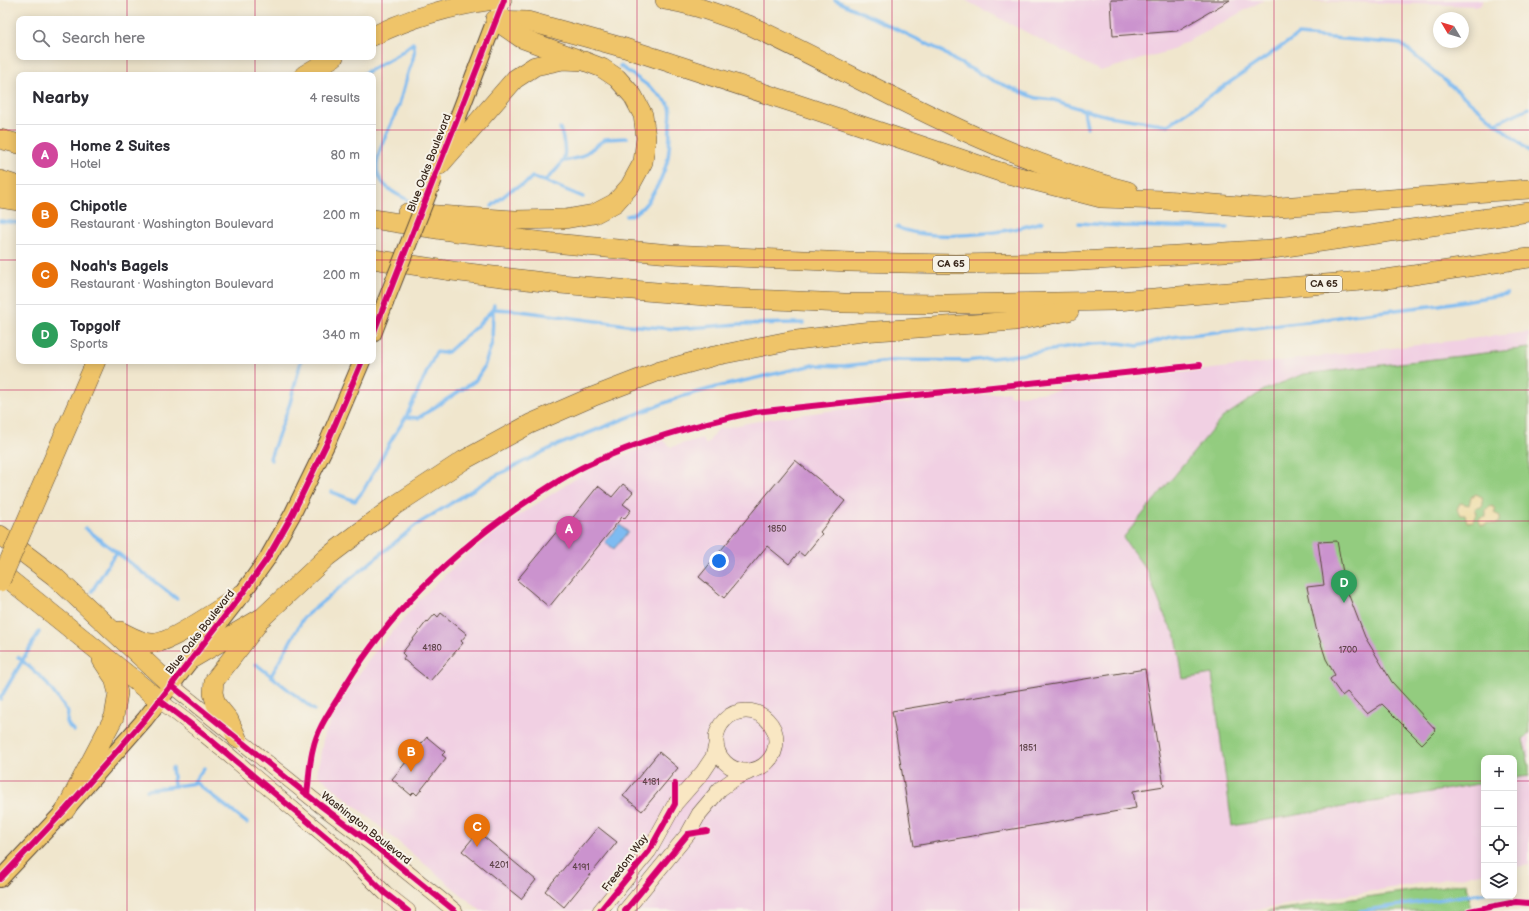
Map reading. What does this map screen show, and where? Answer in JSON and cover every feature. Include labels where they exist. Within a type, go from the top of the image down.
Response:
[{"type":"highway","points":[[665,0],[714,12],[749,25],[964,132],[1009,152],[1098,183],[1164,200]]},
{"type":"highway","points":[[376,34],[396,24],[439,11],[495,13],[625,48],[1000,172],[1101,198],[1164,200],[1266,208],[1529,189]]},
{"type":"highway","points":[[376,211],[515,220],[565,219],[594,214],[615,203],[630,186],[643,162],[646,138],[643,115],[633,96],[617,78],[602,68],[521,38],[495,13]]},
{"type":"highway","points":[[309,72],[329,60]]},
{"type":"highway","points":[[437,172],[515,79],[535,66],[563,60],[584,61]]},
{"type":"highway","points":[[0,139],[16,143]]},
{"type":"highway","points":[[0,180],[16,185]]},
{"type":"highway","points":[[0,198],[16,201]]},
{"type":"highway","name":"CA 65","points":[[376,219],[456,232],[556,244],[670,254],[849,262],[955,264],[1066,262],[1272,249],[1529,212]]},
{"type":"highway","name":"CA 65","points":[[376,259],[452,271],[560,284],[729,298],[844,303],[931,304],[1117,301],[1386,279],[1529,258]]},
{"type":"highway","points":[[237,738],[229,720],[216,704],[213,693],[214,681],[263,618],[327,557],[394,506],[464,460],[530,424],[592,396],[643,377],[714,356],[789,341],[862,332],[1015,321],[1117,301]]},
{"type":"highway","points":[[0,582],[95,364]]},
{"type":"highway","points":[[0,535],[54,576],[171,685]]},
{"type":"highway","points":[[0,572],[160,700]]},
{"type":"highway","points":[[108,626],[145,642],[155,644],[171,638],[242,594]]},
{"type":"highway","points":[[192,658],[263,618]]},
{"type":"highway","points":[[66,809],[114,717],[118,693],[114,678],[96,650]]},
{"type":"main road","name":"Blue Oaks Boulevard","points":[[376,326],[437,172],[495,13],[504,0]]},
{"type":"main road","name":"Blue Oaks Boulevard","points":[[0,880],[66,809],[145,719],[242,594],[267,559],[292,515],[328,441],[361,364]]},
{"type":"main road","name":"Washington Boulevard","points":[[171,685],[455,911]]},
{"type":"main road","points":[[160,700],[206,736],[343,851],[385,893],[408,911]]},
{"type":"main road","points":[[625,911],[688,834],[700,814],[720,789],[737,777],[764,766],[770,760],[775,750],[776,738],[774,730],[765,718],[750,711],[735,713],[728,717],[720,726],[716,737],[718,753],[727,766],[742,772],[749,772]]},
{"type":"main road","name":"Freedom Way","points":[[600,911],[649,851],[675,804],[704,772],[713,757],[716,745]]},
{"type":"shaded area","points":[[965,0],[1264,0],[1169,51],[1100,71]]},
{"type":"shaded area","points":[[1278,0],[1483,0],[1480,6]]},
{"type":"shaded area","points":[[1529,332],[1529,865],[1517,867],[1517,755],[1481,755],[1481,873],[1248,911],[481,911],[317,774],[324,734],[350,687],[372,655],[423,596],[464,557],[506,524],[589,470],[662,440],[671,447],[702,438],[706,445],[718,429],[773,418],[1009,392],[1009,396],[1060,391],[1059,387]]},
{"type":"green space","points":[[1529,348],[1529,734],[1523,739],[1529,766],[1529,776],[1517,778],[1517,755],[1481,755],[1481,784],[1232,826],[1212,674],[1183,679],[1176,636],[1166,619],[1147,571],[1123,538],[1222,418],[1264,390],[1304,374]]},
{"type":"green space","points":[[1466,883],[1471,911],[1268,911]]},
{"type":"sand","points":[[1476,494],[1482,497],[1483,505],[1482,507],[1475,508],[1477,514],[1474,521],[1467,522],[1465,515],[1460,515],[1457,509],[1460,503],[1469,505],[1471,497]]},
{"type":"sand","points":[[1492,506],[1496,509],[1494,513],[1500,516],[1500,521],[1495,524],[1488,523],[1481,525],[1479,521],[1480,518],[1486,517],[1486,509]]},
{"type":"water","points":[[620,525],[628,532],[614,549],[605,542]]},
{"type":"building","points":[[1111,0],[1230,0],[1177,31],[1113,36]]},
{"type":"building","points":[[795,460],[845,501],[820,532],[822,534],[804,556],[799,552],[789,564],[767,546],[724,598],[699,577]]},
{"type":"building","points":[[623,484],[633,492],[623,504],[631,510],[624,519],[622,517],[549,607],[517,580],[563,524],[566,526],[598,486],[612,497]]},
{"type":"building","points":[[1337,541],[1346,588],[1365,637],[1392,682],[1436,730],[1422,744],[1382,704],[1367,714],[1347,692],[1342,696],[1330,679],[1335,675],[1326,659],[1316,628],[1307,587],[1324,585],[1318,542]]},
{"type":"building","points":[[441,613],[467,634],[461,641],[463,643],[430,681],[403,659],[405,656],[402,653],[427,621],[428,622],[435,614],[438,617]]},
{"type":"building","points":[[1145,669],[1164,786],[1133,791],[1136,808],[914,846],[892,711]]},
{"type":"building","points":[[427,737],[445,752],[442,755],[446,758],[417,795],[414,792],[411,795],[392,779]]},
{"type":"building","points":[[659,752],[678,768],[642,811],[623,796]]},
{"type":"building","points":[[598,827],[617,842],[564,907],[545,891]]},
{"type":"building","points":[[478,832],[536,880],[521,899],[462,851]]},
{"type":"waterway","points":[[835,0],[940,50],[954,60],[994,81],[1036,98],[1054,100],[1108,116],[1168,125],[1298,35],[1401,44],[1529,151]]},
{"type":"waterway","points":[[366,72],[399,54],[413,43],[413,58],[399,105],[383,141],[377,161],[377,169],[382,182],[393,192],[410,201]]},
{"type":"waterway","points":[[620,66],[648,85],[662,97],[670,107],[671,111],[669,153],[661,177],[652,195],[640,210],[626,216]]},
{"type":"waterway","points":[[1496,123],[1529,108]]},
{"type":"waterway","points":[[1084,110],[1087,127]]},
{"type":"waterway","points":[[492,206],[511,190],[526,183],[532,177],[544,181],[557,169],[564,158],[565,152],[560,128]]},
{"type":"waterway","points":[[564,161],[581,157],[605,139],[627,138]]},
{"type":"waterway","points":[[544,181],[583,197]]},
{"type":"waterway","points":[[0,221],[16,223]]},
{"type":"waterway","points":[[897,227],[912,232],[929,235],[969,235],[1009,230],[1042,222]]},
{"type":"waterway","points":[[1079,223],[1122,226],[1227,228]]},
{"type":"waterway","points":[[271,676],[304,617],[416,525],[495,476],[553,447],[680,397],[813,365],[843,366],[900,360],[967,361],[1092,344],[1119,343],[1138,346],[1171,337],[1316,321],[1351,315],[1439,305],[1507,294]]},
{"type":"waterway","points":[[494,305],[493,309],[512,310],[627,325],[675,329],[739,324],[803,323]]},
{"type":"waterway","points":[[406,417],[418,418],[475,381],[484,367],[492,343],[493,309]]},
{"type":"waterway","points":[[332,492],[355,501],[363,491],[406,417],[436,352],[448,352],[493,309]]},
{"type":"waterway","points":[[271,460],[270,458],[290,403],[300,364]]},
{"type":"waterway","points":[[85,528],[177,599]]},
{"type":"waterway","points":[[92,591],[117,553]]},
{"type":"waterway","points":[[0,699],[39,632]]},
{"type":"waterway","points":[[18,657],[44,680],[68,712],[67,722],[74,731]]},
{"type":"waterway","points":[[256,664],[314,710]]},
{"type":"waterway","points":[[172,768],[174,786]]},
{"type":"waterway","points":[[193,783],[204,768]]},
{"type":"waterway","points":[[147,790],[196,783],[247,823]]},
{"type":"waterway","points":[[1360,911],[1481,893]]},
{"type":"cycle path","points":[[376,326],[504,0]]},
{"type":"cycle path","points":[[0,879],[66,809],[145,719],[242,594],[267,559],[292,515],[328,441],[361,364]]},
{"type":"cycle path","points":[[307,795],[312,755],[320,729],[355,669],[396,616],[442,569],[493,526],[545,489],[587,465],[649,440],[712,422],[755,412],[1200,365]]},
{"type":"cycle path","points":[[171,685],[455,911]]},
{"type":"cycle path","points":[[159,700],[206,736],[343,851],[385,893],[408,911]]},
{"type":"cycle path","points":[[600,911],[649,851],[675,804],[675,784]]},
{"type":"cycle path","points":[[625,911],[688,834],[707,831]]},
{"type":"cycle path","points":[[1469,911],[1516,902],[1529,903]]},
{"type":"place","name":"Home 2 Suites","points":[[569,549]]},
{"type":"place","name":"Topgolf","points":[[1344,603]]},
{"type":"place","name":"Chipotle","points":[[411,772]]},
{"type":"place","name":"Noah's Bagels","points":[[477,847]]}]
